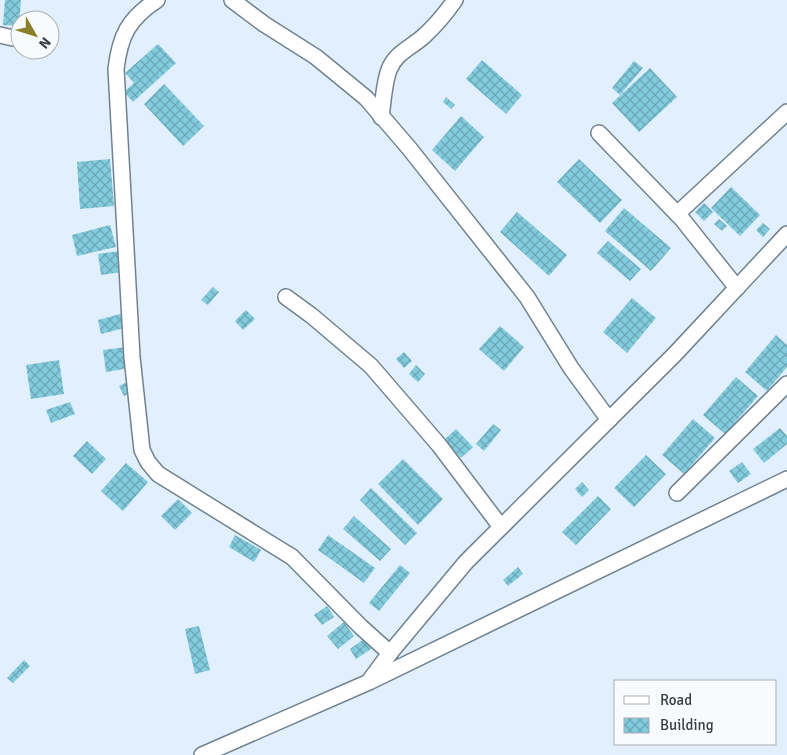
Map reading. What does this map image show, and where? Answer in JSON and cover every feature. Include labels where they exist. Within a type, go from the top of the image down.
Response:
[{"type":"street","points":[[157,0],[145,8],[129,25],[119,47],[116,69],[132,357],[142,450],[148,462],[158,474],[292,557],[361,627],[390,653]]},
{"type":"street","points":[[232,0],[264,24],[316,57],[366,98],[409,148],[528,297],[571,368],[609,420]]},
{"type":"street","points":[[381,117],[388,71],[394,61],[423,37],[439,21],[455,0]]},
{"type":"street","points":[[676,214],[787,112]]},
{"type":"street","points":[[599,133],[676,214],[737,288]]},
{"type":"street","points":[[369,682],[390,653],[466,562],[675,354],[787,234]]},
{"type":"street","points":[[286,297],[312,316],[370,366],[439,445],[501,528]]},
{"type":"street","points":[[677,493],[787,384]]},
{"type":"street","points":[[202,755],[369,682],[787,478]]},
{"type":"building","points":[[5,0],[21,0],[20,10],[10,10],[10,25],[3,25]]},
{"type":"building","points":[[158,44],[176,63],[133,102],[124,92],[134,83],[125,73]]},
{"type":"building","points":[[482,60],[522,95],[506,114],[466,79]]},
{"type":"building","points":[[634,61],[643,68],[620,95],[612,88]]},
{"type":"building","points":[[650,68],[677,97],[639,132],[612,103]]},
{"type":"building","points":[[164,84],[204,126],[183,146],[144,104]]},
{"type":"building","points":[[446,97],[455,105],[451,109],[443,102]]},
{"type":"building","points":[[461,116],[484,137],[455,171],[432,150]]},
{"type":"building","points":[[110,159],[114,206],[80,209],[77,162]]},
{"type":"building","points":[[579,159],[622,200],[600,223],[557,182]]},
{"type":"building","points":[[731,187],[760,215],[740,236],[711,208]]},
{"type":"building","points":[[704,203],[713,212],[704,221],[695,212]]},
{"type":"building","points":[[624,208],[671,248],[651,271],[605,231]]},
{"type":"building","points":[[517,212],[567,255],[549,276],[500,232]]},
{"type":"building","points":[[719,219],[727,226],[722,231],[714,224]]},
{"type":"building","points":[[763,223],[770,229],[763,237],[756,230]]},
{"type":"building","points":[[110,225],[116,247],[77,256],[72,235]]},
{"type":"building","points":[[608,241],[641,269],[630,281],[597,253]]},
{"type":"building","points":[[119,251],[122,272],[101,275],[98,254]]},
{"type":"building","points":[[213,287],[219,292],[208,305],[201,300]]},
{"type":"building","points":[[632,298],[656,318],[627,353],[603,332]]},
{"type":"building","points":[[246,310],[255,319],[243,330],[235,321]]},
{"type":"building","points":[[124,313],[128,327],[101,334],[98,320]]},
{"type":"building","points":[[500,326],[524,347],[504,371],[479,349]]},
{"type":"building","points":[[776,335],[787,345],[787,367],[767,391],[745,372]]},
{"type":"building","points":[[126,347],[129,368],[106,372],[103,350]]},
{"type":"building","points":[[404,352],[412,361],[404,368],[396,359]]},
{"type":"building","points":[[59,360],[64,394],[31,399],[26,365]]},
{"type":"building","points":[[416,365],[425,374],[418,382],[409,374]]},
{"type":"building","points":[[736,377],[758,396],[725,434],[703,415]]},
{"type":"building","points":[[129,381],[133,391],[124,396],[119,386]]},
{"type":"building","points":[[70,402],[75,414],[51,423],[46,410]]},
{"type":"building","points":[[693,419],[715,438],[684,474],[662,455]]},
{"type":"building","points":[[493,424],[501,430],[484,451],[476,444]]},
{"type":"building","points":[[780,428],[787,436],[787,444],[764,463],[753,449]]},
{"type":"building","points":[[456,429],[473,447],[461,458],[444,440]]},
{"type":"building","points":[[87,441],[106,459],[92,474],[73,456]]},
{"type":"building","points":[[646,455],[666,474],[634,507],[614,488]]},
{"type":"building","points":[[403,459],[443,499],[418,525],[378,484]]},
{"type":"building","points":[[742,462],[751,474],[738,483],[729,471]]},
{"type":"building","points":[[126,463],[148,482],[123,511],[101,491]]},
{"type":"building","points":[[582,482],[589,490],[582,497],[575,489]]},
{"type":"building","points":[[371,488],[417,533],[405,545],[360,500]]},
{"type":"building","points":[[598,496],[611,509],[576,545],[562,532]]},
{"type":"building","points":[[178,499],[192,513],[175,530],[161,516]]},
{"type":"building","points":[[354,516],[391,549],[380,561],[343,529]]},
{"type":"building","points":[[235,535],[261,550],[254,562],[229,547]]},
{"type":"building","points":[[328,535],[375,568],[364,583],[318,550]]},
{"type":"building","points":[[400,565],[410,573],[379,611],[369,603]]},
{"type":"building","points":[[518,567],[523,574],[508,586],[503,580]]},
{"type":"building","points":[[327,606],[334,617],[322,625],[314,615]]},
{"type":"building","points":[[344,622],[354,636],[338,649],[327,636]]},
{"type":"building","points":[[199,626],[210,670],[195,674],[185,629]]},
{"type":"building","points":[[364,639],[371,649],[356,659],[350,649]]},
{"type":"building","points":[[24,660],[30,666],[13,683],[7,678]]}]
